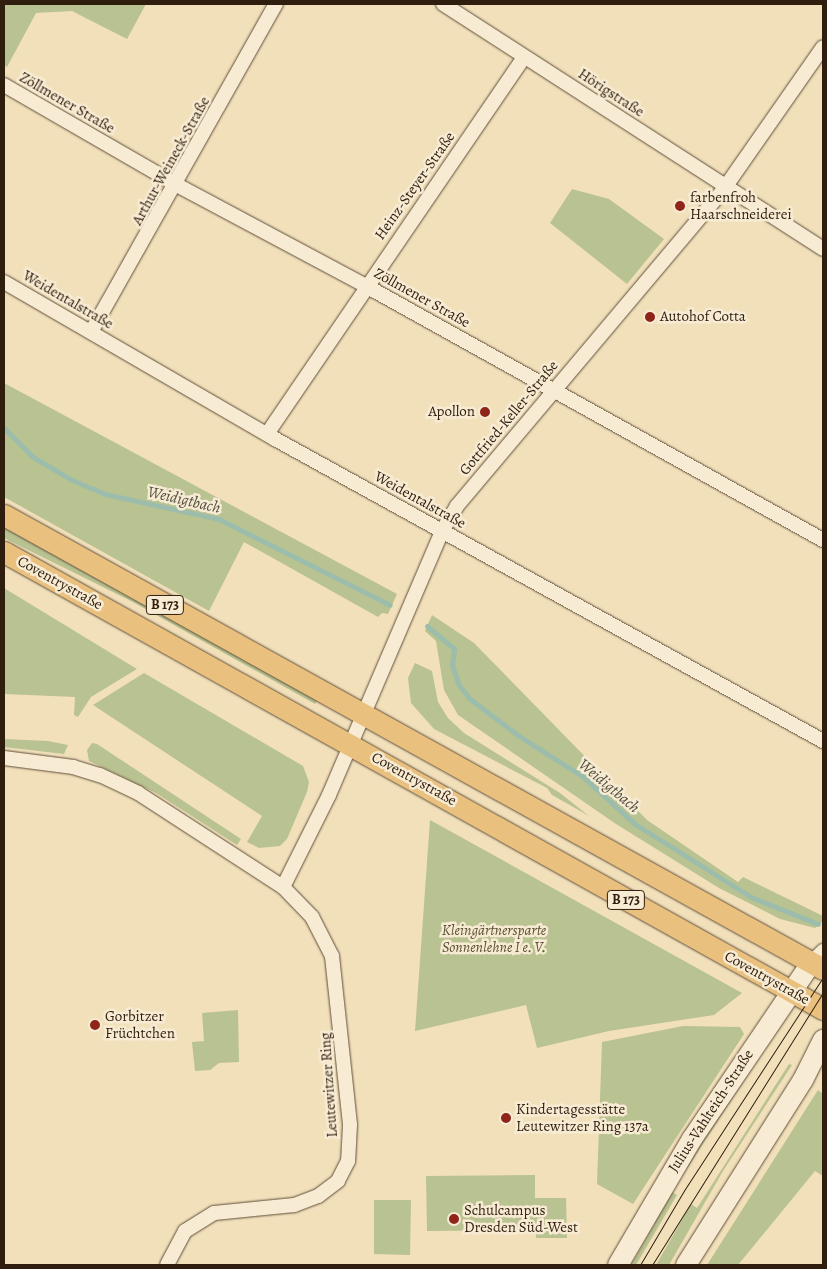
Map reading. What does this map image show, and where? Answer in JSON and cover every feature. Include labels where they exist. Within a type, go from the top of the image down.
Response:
[{"type":"main road","name":"B 173","points":[[4,515],[364,714],[820,961]]},
{"type":"main road","name":"Coventrystraße","points":[[4,552],[823,1009]]},
{"type":"main road","name":"Julius-Vahlteich-Straße","points":[[618,1265],[686,1148],[790,992],[820,961]]},
{"type":"main road","points":[[686,1265],[803,1080],[823,1040]]},
{"type":"street","name":"Arthur-Weineck-Straße","points":[[91,332],[176,185],[276,4]]},
{"type":"street","name":"Hörigstraße","points":[[443,4],[823,249]]},
{"type":"street","name":"Gottfried-Keller-Straße","points":[[351,744],[442,531],[457,506],[726,186],[823,47]]},
{"type":"street","name":"Heinz-Steyer-Straße","points":[[267,434],[366,286],[524,57]]},
{"type":"street","name":"Zöllmener Straße","points":[[4,85],[176,185],[366,286],[823,540]]},
{"type":"street","name":"Weidentalstraße","points":[[4,282],[267,434],[823,740]]},
{"type":"street","points":[[283,888],[351,744]]},
{"type":"street","name":"Leutewitzer Ring","points":[[4,758],[73,767],[100,775],[138,794],[283,888],[312,917],[332,956],[350,1125],[348,1161],[338,1181],[310,1199],[294,1205],[214,1213],[185,1231],[167,1265]]},
{"type":"green space","points":[[4,4],[146,4],[127,39],[72,11],[36,13],[7,67],[4,65]]},
{"type":"green space","points":[[572,189],[609,199],[664,239],[627,284],[550,223]]},
{"type":"green space","points":[[4,383],[397,594],[388,614],[382,613],[378,617],[244,542],[209,611],[4,497]]},
{"type":"green space","points":[[4,524],[319,698],[315,704],[133,602],[4,538]]},
{"type":"green space","points":[[4,588],[137,669],[91,697],[78,717],[74,715],[75,697],[4,694]]},
{"type":"green space","points":[[432,615],[474,643],[647,820],[738,882],[743,877],[823,916],[823,921],[815,928],[780,919],[719,888],[616,824],[458,715],[444,690],[436,641],[425,631]]},
{"type":"green space","points":[[415,663],[432,671],[438,702],[448,718],[464,733],[560,793],[589,816],[552,795],[547,788],[434,729],[411,703],[408,678]]},
{"type":"green space","points":[[144,673],[303,766],[309,782],[307,792],[287,839],[280,846],[259,848],[247,842],[262,816],[93,705]]},
{"type":"green space","points":[[4,739],[48,741],[68,745],[64,754],[4,747]]},
{"type":"green space","points":[[92,743],[97,744],[241,839],[237,845],[156,793],[89,761],[87,750]]},
{"type":"green space","name":"Kleingärtnersparte Sonnenlehne I e. V.","points":[[430,820],[742,993],[714,1015],[609,1031],[537,1048],[526,1005],[415,1031]]},
{"type":"green space","points":[[238,1010],[239,1062],[219,1063],[210,1070],[195,1071],[192,1042],[204,1041],[202,1013]]},
{"type":"green space","points":[[683,1026],[740,1027],[744,1034],[633,1204],[597,1184],[602,1042]]},
{"type":"green space","points":[[765,1048],[672,1192],[677,1195],[636,1265],[631,1265],[654,1225],[662,1201]]},
{"type":"green space","points":[[789,1064],[792,1065],[723,1171],[669,1265],[656,1265],[691,1204],[697,1208]]},
{"type":"green space","points":[[818,1090],[823,1094],[823,1176],[815,1171],[738,1265],[707,1265]]},
{"type":"green space","points":[[535,1175],[535,1198],[566,1198],[567,1238],[536,1238],[536,1230],[427,1231],[426,1176]]},
{"type":"green space","points":[[374,1200],[411,1200],[410,1255],[374,1254]]},
{"type":"waterway","name":"Weidigtbach","points":[[4,428],[33,457],[72,480],[105,494],[219,519],[390,605]]},
{"type":"waterway","name":"Weidigtbach","points":[[427,626],[454,649],[452,665],[459,685],[470,699],[519,736],[582,776],[635,824],[751,897],[818,924]]},
{"type":"tram line","points":[[640,1265],[685,1189],[823,977]]},
{"type":"tram line","points":[[652,1265],[823,992]]},
{"type":"place","name":"farbenfroh Haarschneiderei","points":[[680,206]]},
{"type":"place","name":"Autohof Cotta","points":[[650,317]]},
{"type":"place","name":"Apollon","points":[[485,412]]},
{"type":"place","name":"Gorbitzer Früchtchen","points":[[95,1025]]},
{"type":"place","name":"Kindertagesstätte Leutewitzer Ring 137a","points":[[506,1118]]},
{"type":"place","name":"Schulcampus Dresden Süd-West","points":[[454,1219]]}]
